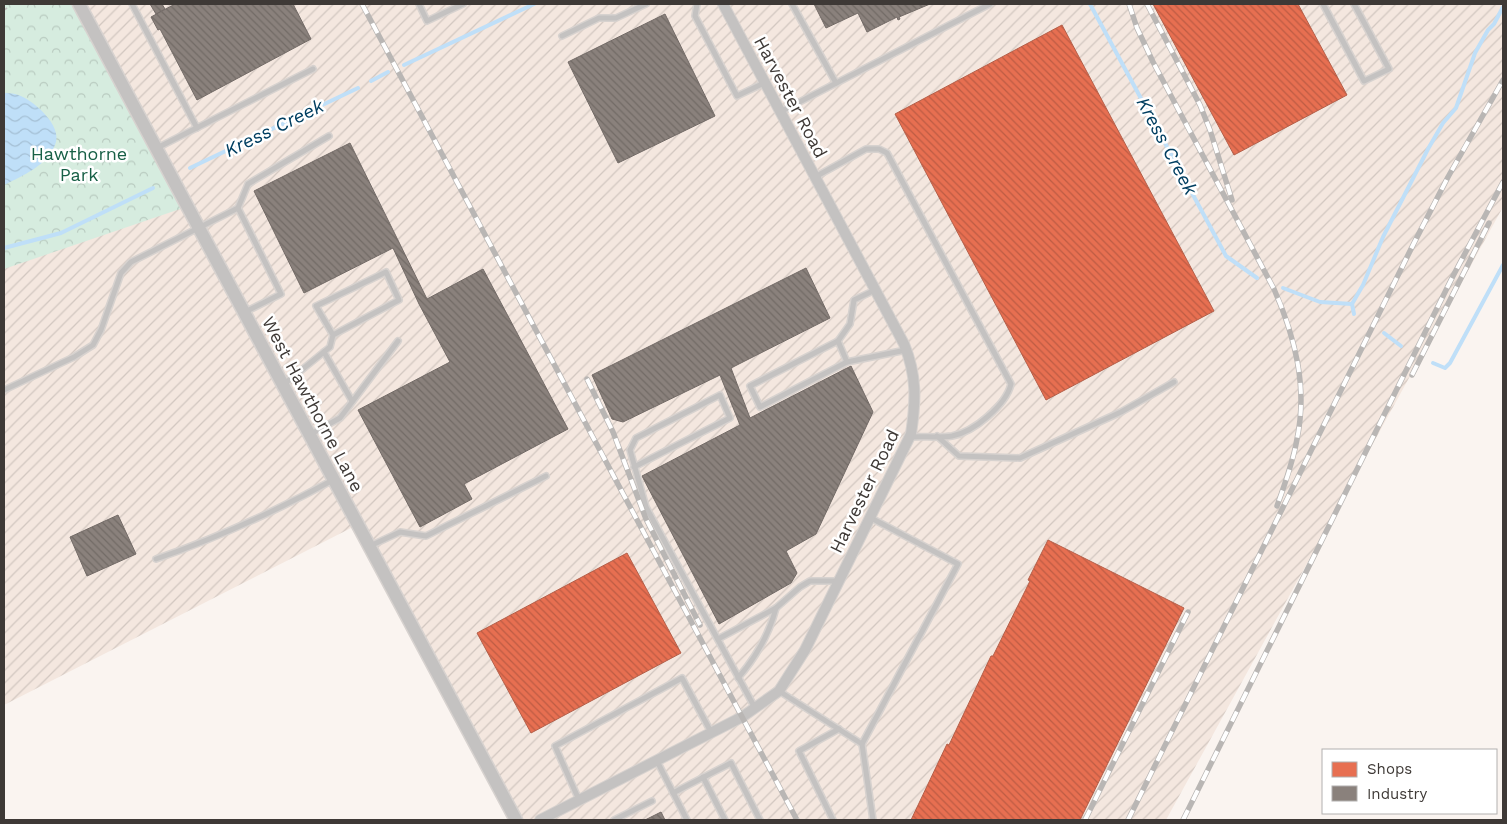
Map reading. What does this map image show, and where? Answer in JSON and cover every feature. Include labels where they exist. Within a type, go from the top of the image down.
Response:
[{"type":"street","name":"West Hawthorne Lane","points":[[79,4],[516,820]]},
{"type":"street","name":"Harvester Road","points":[[540,820],[755,709],[780,691],[805,650],[910,436],[915,409],[915,390],[912,366],[906,350],[723,4]]},
{"type":"lane","points":[[132,4],[197,128]]},
{"type":"lane","points":[[418,4],[427,21],[463,4]]},
{"type":"lane","points":[[562,36],[598,18],[616,18],[646,4]]},
{"type":"lane","points":[[697,4],[696,16],[736,96],[764,83]]},
{"type":"lane","points":[[792,4],[836,83]]},
{"type":"lane","points":[[780,112],[990,4]]},
{"type":"lane","points":[[1323,4],[1364,81],[1389,68],[1354,4]]},
{"type":"lane","points":[[157,149],[313,70]]},
{"type":"lane","points":[[4,390],[74,357],[93,345],[101,330],[121,274],[132,262],[238,208],[248,184],[329,136]]},
{"type":"lane","points":[[815,177],[866,150],[879,149],[887,153],[1011,384],[1009,394],[987,418],[954,436],[910,436]]},
{"type":"lane","points":[[238,208],[281,294],[244,313]]},
{"type":"lane","points":[[283,385],[330,347],[333,335],[316,306],[386,272],[399,300],[333,335]]},
{"type":"lane","points":[[875,290],[854,300],[850,324],[838,341],[750,386],[760,406],[847,362],[906,350]]},
{"type":"lane","points":[[310,435],[340,418],[398,341]]},
{"type":"lane","points":[[838,341],[847,362]]},
{"type":"lane","points":[[324,352],[352,401]]},
{"type":"lane","points":[[937,436],[959,456],[1020,458],[1120,412],[1174,382]]},
{"type":"lane","points":[[634,467],[730,418],[720,396],[636,438],[630,450],[634,467],[646,507],[755,709]]},
{"type":"lane","points":[[369,546],[400,532],[426,536],[546,476]]},
{"type":"lane","points":[[156,559],[212,539],[273,511],[333,480]]},
{"type":"lane","points":[[871,518],[958,564],[862,744],[873,820]]},
{"type":"lane","points":[[718,640],[776,608],[800,587],[810,581],[838,581]]},
{"type":"lane","points":[[738,678],[752,662],[771,629],[776,608]]},
{"type":"lane","points":[[579,800],[555,746],[682,678],[711,732]]},
{"type":"lane","points":[[780,691],[862,744]]},
{"type":"lane","points":[[833,820],[799,751],[839,729]]},
{"type":"lane","points":[[656,760],[687,820]]},
{"type":"lane","points":[[673,793],[731,763],[760,820]]},
{"type":"lane","points":[[703,777],[725,820]]},
{"type":"lane","points":[[614,820],[652,801]]},
{"type":"shaded area","points":[[78,4],[1503,4],[1503,207],[1166,820],[510,820],[353,527],[4,705],[4,267]]},
{"type":"green space","name":"Hawthorne Park","points":[[4,4],[79,4],[186,207],[4,269]]},
{"type":"water","points":[[4,93],[22,97],[38,107],[51,122],[57,138],[46,159],[27,173],[4,185]]},
{"type":"building: Shops","points":[[1153,4],[1298,4],[1347,95],[1234,155]]},
{"type":"building: Shops","points":[[1062,25],[1214,311],[1046,400],[895,114]]},
{"type":"building: Shops","points":[[1048,540],[1184,608],[1080,820],[911,820],[947,744],[949,745],[991,656],[993,656],[1030,581],[1028,580]]},
{"type":"building: Shops","points":[[627,553],[681,653],[531,733],[477,633]]},
{"type":"building: Industry","points":[[150,4],[162,4],[165,9],[156,14]]},
{"type":"building: Industry","points":[[175,4],[293,4],[311,39],[197,100],[160,29],[158,30],[151,17]]},
{"type":"building: Industry","points":[[814,4],[930,4],[899,17],[900,19],[898,20],[897,17],[867,32],[858,13],[826,28]]},
{"type":"building: Industry","points":[[665,14],[715,116],[618,163],[568,62]]},
{"type":"building: Industry","points":[[350,143],[427,299],[483,269],[568,429],[464,484],[472,499],[420,527],[358,410],[450,362],[419,304],[393,248],[304,293],[254,191]]},
{"type":"building: Industry","points":[[806,268],[830,318],[731,368],[750,418],[851,366],[873,412],[816,534],[786,551],[797,573],[791,583],[719,624],[642,476],[740,425],[720,375],[623,422],[612,419],[592,375]]},
{"type":"building: Industry","points":[[118,515],[136,554],[87,576],[70,537]]},
{"type":"building: Industry","points":[[661,812],[665,820],[645,820]]},
{"type":"waterway","name":"Kress Creek","points":[[404,65],[534,4]]},
{"type":"waterway","name":"Kress Creek","points":[[1090,4],[1226,256],[1257,278]]},
{"type":"waterway","points":[[1352,304],[1363,285],[1383,237],[1428,149],[1443,123],[1456,108],[1475,53],[1503,7]]},
{"type":"waterway","name":"Kress Creek","points":[[371,81],[388,72]]},
{"type":"waterway","name":"Kress Creek","points":[[190,168],[358,88]]},
{"type":"waterway","name":"Kress Creek","points":[[4,248],[61,233],[153,188]]},
{"type":"waterway","name":"Kress Creek","points":[[1433,363],[1445,368],[1450,363],[1503,265]]},
{"type":"waterway","name":"Kress Creek","points":[[1283,288],[1320,302],[1352,304]]},
{"type":"waterway","name":"Kress Creek","points":[[1352,304],[1354,314]]},
{"type":"waterway","name":"Kress Creek","points":[[1384,333],[1401,346]]},
{"type":"railway","points":[[362,4],[797,820]]},
{"type":"railway","points":[[1129,4],[1137,28],[1153,62],[1274,289],[1288,325],[1298,362],[1301,400],[1300,420],[1293,456],[1277,506]]},
{"type":"railway","points":[[1147,4],[1200,105],[1232,200]]},
{"type":"railway","points":[[1128,820],[1414,243],[1448,177],[1503,80]]},
{"type":"railway","points":[[1183,820],[1453,276],[1503,182]]},
{"type":"railway","points":[[1412,375],[1489,223]]},
{"type":"railway","points":[[587,379],[613,432],[646,519],[700,625]]},
{"type":"railway","points":[[1085,820],[1188,612]]}]
